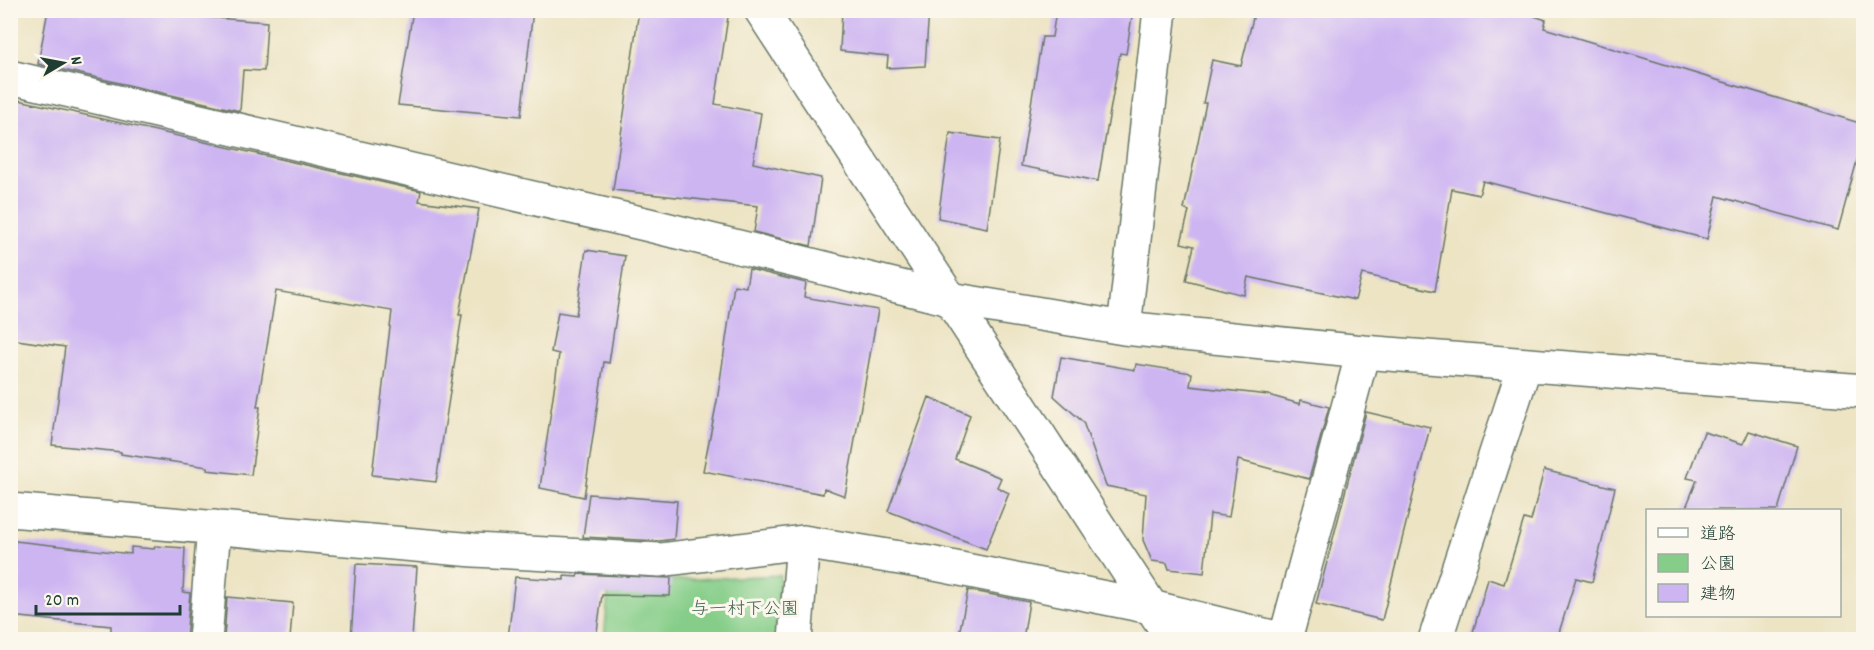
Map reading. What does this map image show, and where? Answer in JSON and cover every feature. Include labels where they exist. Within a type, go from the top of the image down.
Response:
[{"type":"street","points":[[761,10],[1173,639]]},
{"type":"street","points":[[1124,328],[1160,10]]},
{"type":"street","points":[[10,77],[645,224],[950,299],[1124,328],[1363,352],[1863,392]]},
{"type":"street","points":[[10,510],[474,550],[660,560],[803,542],[930,563],[1151,607],[1285,639],[1363,352]]},
{"type":"street","points":[[1435,639],[1525,365]]},
{"type":"street","points":[[205,639],[214,527]]},
{"type":"street","points":[[795,639],[803,542]]},
{"type":"green space","name":"与一村下公園","points":[[780,575],[775,639],[604,640],[609,583]]},
{"type":"building","points":[[48,10],[192,10],[191,16],[267,22],[264,71],[243,70],[240,111],[38,64]]},
{"type":"building","points":[[413,10],[533,10],[521,116],[398,105]]},
{"type":"building","points":[[639,10],[729,10],[715,104],[761,113],[753,163],[821,178],[811,246],[754,232],[758,206],[613,190]]},
{"type":"building","points":[[842,10],[929,10],[925,66],[887,68],[888,56],[840,51]]},
{"type":"building","points":[[1056,10],[1133,10],[1126,54],[1120,53],[1098,181],[1021,166],[1042,37],[1052,37]]},
{"type":"building","points":[[1255,10],[1533,10],[1534,16],[1546,20],[1544,28],[1863,124],[1863,139],[1838,230],[1717,196],[1707,239],[1483,181],[1479,195],[1452,189],[1435,291],[1362,274],[1355,300],[1248,277],[1244,295],[1186,280],[1194,246],[1181,243],[1189,211],[1184,209],[1206,103],[1203,103],[1212,60],[1241,66]]},
{"type":"building","points":[[19,100],[421,191],[419,201],[479,209],[459,315],[462,315],[436,482],[372,475],[392,311],[276,291],[257,407],[260,407],[251,475],[207,470],[208,467],[121,454],[121,452],[52,445],[65,347],[10,339],[10,195]]},
{"type":"building","points":[[950,133],[1000,140],[987,228],[938,218]]},
{"type":"building","points":[[586,250],[625,256],[609,363],[604,362],[584,497],[540,488],[559,354],[551,352],[558,312],[576,315]]},
{"type":"building","points":[[749,269],[806,283],[804,297],[878,310],[845,496],[824,488],[823,494],[703,471],[717,401],[734,285],[746,287]]},
{"type":"building","points":[[1061,357],[1135,370],[1136,364],[1192,373],[1190,386],[1268,395],[1300,404],[1301,400],[1329,407],[1309,479],[1238,460],[1229,517],[1210,514],[1204,573],[1169,569],[1167,563],[1152,561],[1143,540],[1146,494],[1106,486],[1083,422],[1054,396]]},
{"type":"building","points":[[929,397],[970,415],[955,459],[1001,478],[997,487],[1009,493],[986,549],[888,511]]},
{"type":"building","points":[[1366,412],[1430,427],[1382,620],[1316,604]]},
{"type":"building","points":[[1749,431],[1797,446],[1778,509],[1685,509],[1697,480],[1687,478],[1704,432],[1743,444]]},
{"type":"building","points":[[1544,470],[1615,488],[1592,582],[1576,578],[1557,639],[1471,639],[1488,579],[1504,584],[1524,519],[1531,521]]},
{"type":"building","points":[[589,494],[677,501],[674,539],[659,541],[583,537]]},
{"type":"building","points":[[15,541],[131,554],[131,547],[185,548],[183,592],[190,593],[186,639],[111,639],[111,626],[10,616],[10,554],[14,554]]},
{"type":"building","points":[[356,564],[417,567],[412,639],[351,638]]},
{"type":"building","points":[[578,574],[671,578],[670,596],[602,595],[596,639],[508,639],[515,577],[564,580],[564,576],[577,577]]},
{"type":"building","points":[[968,590],[1029,602],[1023,639],[958,639]]},
{"type":"building","points":[[227,597],[293,603],[290,639],[224,639]]}]
